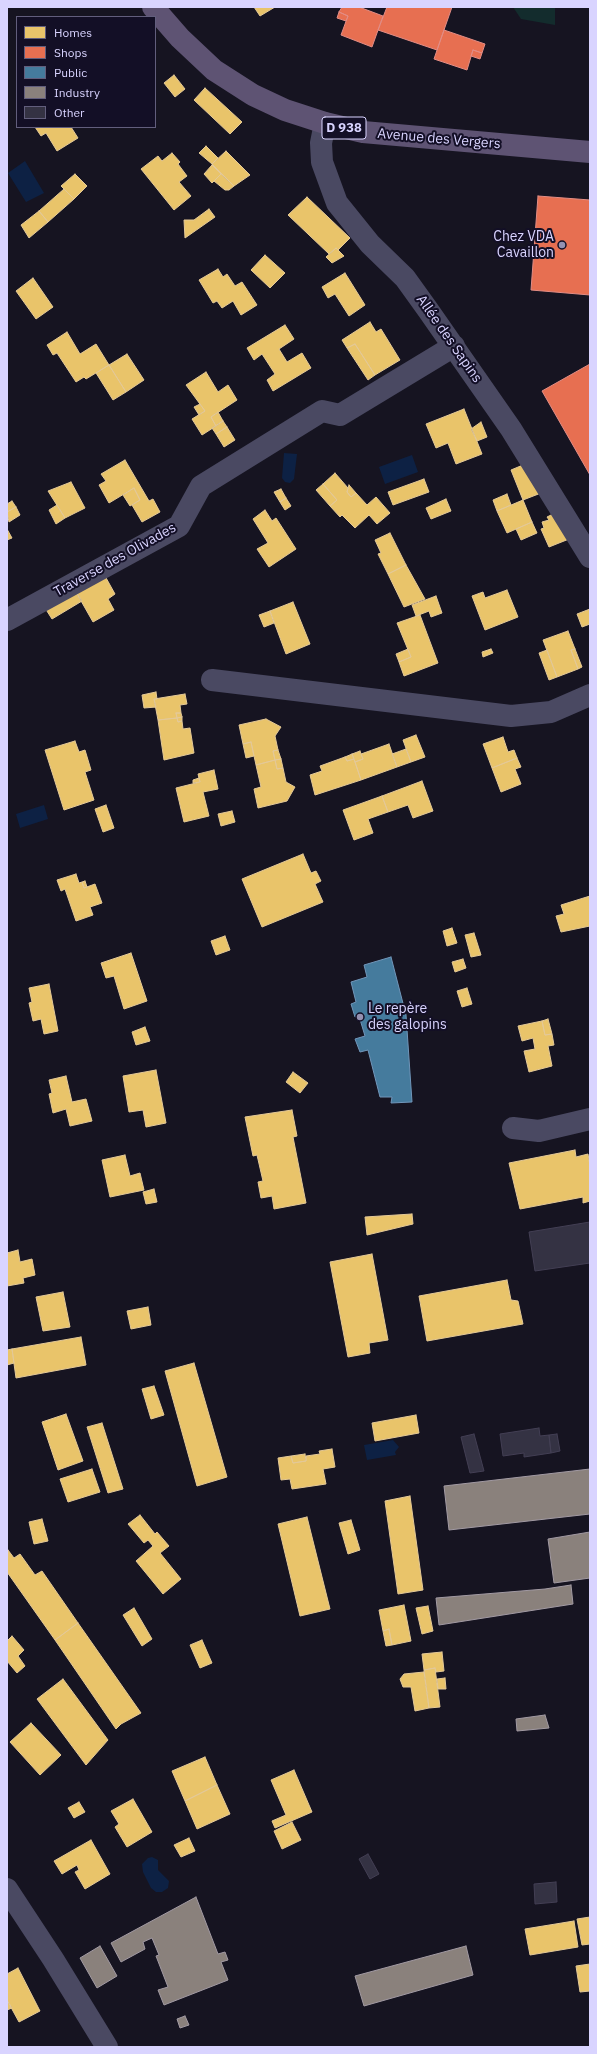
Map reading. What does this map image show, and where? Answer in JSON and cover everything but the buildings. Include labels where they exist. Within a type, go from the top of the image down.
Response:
[{"type":"main road","name":"Avenue des Vergers","points":[[153,7],[180,38],[214,70],[253,95],[285,110],[325,124],[363,132],[585,150]]},
{"type":"street","name":"Allée des Sapins","points":[[325,124],[321,143],[322,162],[337,203],[370,244],[405,278],[454,346],[511,429],[590,557]]},
{"type":"street","name":"Traverse des Olivades","points":[[7,620],[179,526],[201,486],[322,411],[340,415],[454,346]]},
{"type":"street","points":[[212,680],[512,716],[551,712],[590,695]]},
{"type":"street","points":[[514,1128],[539,1131],[590,1119]]},
{"type":"street","points":[[7,1889],[57,1965],[107,2047]]},
{"type":"green space","points":[[513,7],[555,7],[555,25],[521,19]]},
{"type":"water","points":[[25,161],[44,193],[26,202],[8,173]]},
{"type":"water","points":[[284,453],[297,454],[294,479],[290,483],[285,482],[282,478]]},
{"type":"water","points":[[412,455],[418,472],[385,484],[379,467]]},
{"type":"water","points":[[44,805],[48,819],[20,828],[16,814]]},
{"type":"water","points":[[393,1440],[399,1447],[395,1452],[396,1455],[367,1460],[364,1445]]},
{"type":"water","points":[[152,1857],[158,1860],[158,1870],[169,1881],[168,1888],[162,1892],[156,1892],[151,1888],[143,1872],[142,1864],[148,1858]]},
{"type":"place","name":"Chez VDA Cavaillon","points":[[562,245]]},
{"type":"place","name":"Le repère des galopins","points":[[360,1017]]}]
